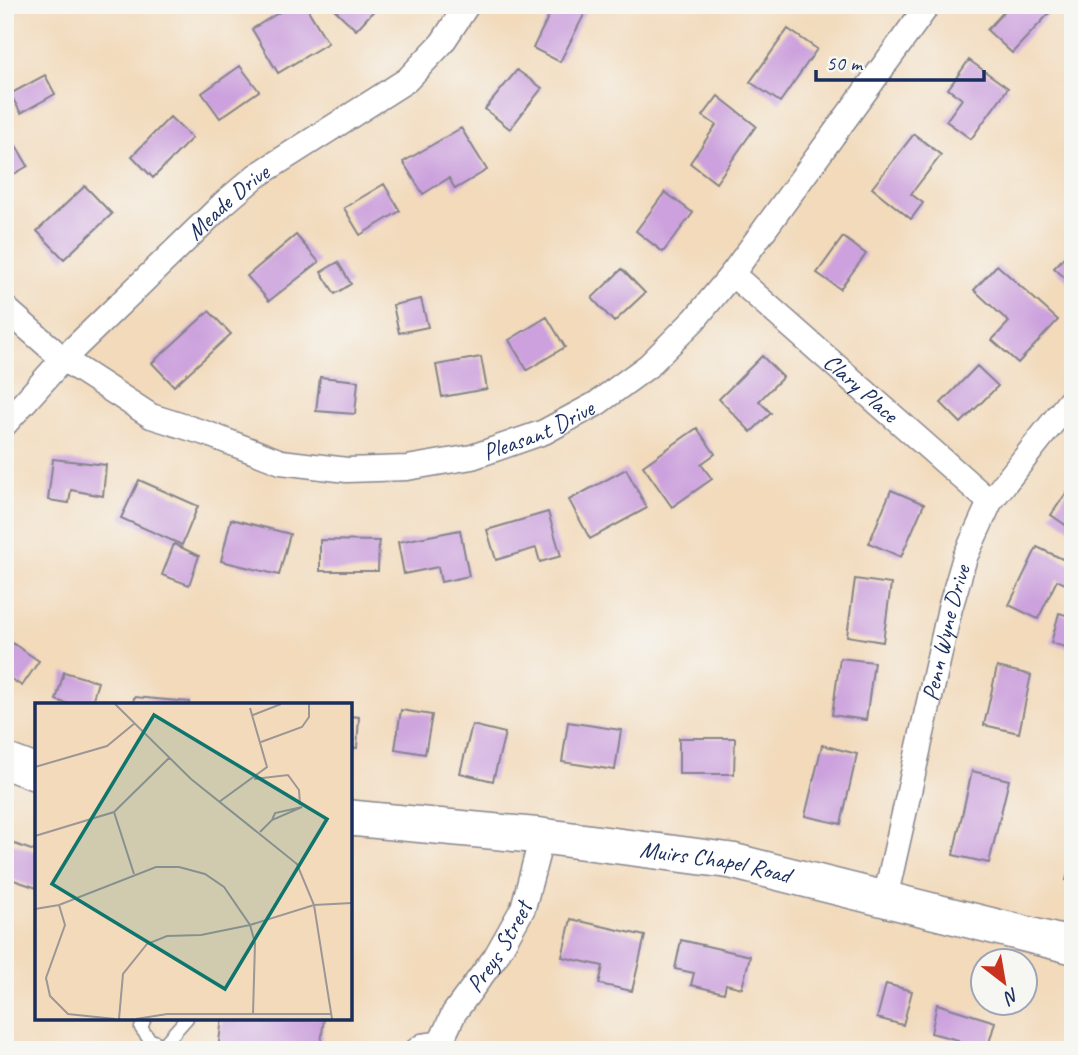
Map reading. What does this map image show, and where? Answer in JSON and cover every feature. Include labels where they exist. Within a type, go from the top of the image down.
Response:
[{"type":"main road","points":[[5,761],[35,772]]},
{"type":"main road","name":"Muirs Chapel Road","points":[[352,818],[542,836],[732,861],[1073,946]]},
{"type":"street","name":"Meade Drive","points":[[5,424],[64,359],[223,204],[256,176],[407,80],[442,43],[467,5]]},
{"type":"street","name":"Pleasant Drive","points":[[5,308],[64,359],[151,416],[281,462],[347,470],[407,468],[472,457],[544,432],[596,404],[649,366],[695,319],[732,274],[929,5]]},
{"type":"street","name":"Clary Place","points":[[732,274],[990,502]]},
{"type":"street","name":"Penn Wyne Drive","points":[[885,899],[950,608],[965,557],[990,502],[1073,397]]},
{"type":"street","name":"Preys Street","points":[[440,1043],[454,1013],[496,956],[523,908],[542,836]]},
{"type":"lane","points":[[144,1020],[141,1028],[149,1038],[164,1047],[185,1020]]},
{"type":"lane","points":[[407,1050],[421,1040],[440,1043]]},
{"type":"building","points":[[291,5],[305,5],[328,43],[278,73],[252,29]]},
{"type":"building","points":[[330,5],[379,5],[356,30]]},
{"type":"building","points":[[554,5],[574,5],[586,11],[560,62],[533,48]]},
{"type":"building","points":[[1010,5],[1056,6],[1012,53],[987,30]]},
{"type":"building","points":[[788,29],[817,49],[780,102],[750,82]]},
{"type":"building","points":[[969,60],[1008,88],[971,139],[946,121],[962,99],[948,89]]},
{"type":"building","points":[[240,66],[259,91],[220,118],[202,93]]},
{"type":"building","points":[[517,70],[542,88],[510,129],[485,109]]},
{"type":"building","points":[[45,75],[55,94],[21,113],[10,94]]},
{"type":"building","points":[[718,96],[756,126],[716,183],[690,163],[716,125],[703,116]]},
{"type":"building","points":[[170,117],[192,138],[153,178],[132,156]]},
{"type":"building","points":[[5,127],[28,166],[5,179]]},
{"type":"building","points":[[461,128],[487,170],[455,189],[449,178],[423,194],[403,162]]},
{"type":"building","points":[[914,134],[941,155],[911,194],[923,203],[911,219],[872,188]]},
{"type":"building","points":[[384,184],[400,211],[360,235],[344,208]]},
{"type":"building","points":[[85,186],[112,214],[64,259],[37,231]]},
{"type":"building","points":[[665,192],[693,213],[663,252],[636,231]]},
{"type":"building","points":[[296,235],[319,262],[269,301],[247,276]]},
{"type":"building","points":[[843,237],[866,254],[840,289],[817,273]]},
{"type":"building","points":[[1069,252],[1073,255],[1073,285],[1054,268]]},
{"type":"building","points":[[338,262],[351,284],[335,294],[321,272]]},
{"type":"building","points":[[997,265],[1058,320],[1018,363],[992,340],[1009,322],[974,290]]},
{"type":"building","points":[[622,269],[645,293],[614,322],[592,298]]},
{"type":"building","points":[[421,299],[428,327],[399,333],[393,305]]},
{"type":"building","points":[[209,311],[231,334],[174,386],[152,363]]},
{"type":"building","points":[[547,317],[565,347],[527,370],[509,340]]},
{"type":"building","points":[[762,356],[783,377],[759,401],[771,413],[751,432],[719,399]]},
{"type":"building","points":[[481,357],[487,389],[442,397],[436,365]]},
{"type":"building","points":[[977,366],[998,386],[961,423],[941,403]]},
{"type":"building","points":[[320,377],[358,381],[355,414],[316,411]]},
{"type":"building","points":[[697,428],[715,454],[701,464],[712,479],[672,507],[643,466]]},
{"type":"building","points":[[53,459],[106,465],[103,496],[71,490],[69,503],[48,500]]},
{"type":"building","points":[[626,469],[647,508],[590,539],[569,500]]},
{"type":"building","points":[[139,480],[198,506],[182,545],[121,518]]},
{"type":"building","points":[[1073,483],[1073,530],[1051,515]]},
{"type":"building","points":[[891,490],[924,504],[901,557],[869,543]]},
{"type":"building","points":[[548,512],[561,556],[540,562],[536,548],[496,560],[487,530]]},
{"type":"building","points":[[231,519],[290,534],[279,575],[221,561]]},
{"type":"building","points":[[460,530],[469,576],[441,582],[438,567],[404,574],[398,542]]},
{"type":"building","points":[[320,540],[379,541],[378,571],[320,571]]},
{"type":"building","points":[[174,544],[199,556],[189,585],[162,575]]},
{"type":"building","points":[[1037,547],[1073,564],[1073,574],[1067,585],[1057,580],[1038,619],[1009,605]]},
{"type":"building","points":[[855,579],[891,584],[883,642],[847,636]]},
{"type":"building","points":[[1059,613],[1073,617],[1073,649],[1051,643]]},
{"type":"building","points":[[5,638],[39,661],[22,686],[5,675]]},
{"type":"building","points":[[840,658],[874,662],[866,720],[832,715]]},
{"type":"building","points":[[997,667],[1031,675],[1019,733],[984,725]]},
{"type":"building","points":[[64,672],[98,682],[92,703],[65,703],[56,700]]},
{"type":"building","points":[[134,697],[189,702],[189,703],[133,703]]},
{"type":"building","points":[[401,710],[432,715],[425,754],[395,749]]},
{"type":"building","points":[[352,716],[359,717],[357,748],[352,748]]},
{"type":"building","points":[[568,722],[621,730],[615,770],[562,762]]},
{"type":"building","points":[[472,725],[505,733],[493,781],[460,773]]},
{"type":"building","points":[[679,738],[735,738],[734,774],[679,774]]},
{"type":"building","points":[[822,745],[857,754],[841,824],[805,816]]},
{"type":"building","points":[[972,771],[1009,780],[989,863],[953,855]]},
{"type":"building","points":[[12,843],[35,851],[35,887],[5,877],[5,863]]},
{"type":"building","points":[[1073,861],[1073,882],[1066,880]]},
{"type":"building","points":[[571,919],[645,936],[632,991],[599,984],[603,966],[562,957]]},
{"type":"building","points":[[681,940],[750,956],[742,988],[726,984],[724,993],[691,985],[694,973],[675,969]]},
{"type":"building","points":[[886,984],[912,991],[903,1025],[877,1018]]},
{"type":"building","points":[[937,1004],[995,1022],[987,1050],[981,1047],[980,1050],[955,1050],[958,1040],[931,1033]]},
{"type":"building","points":[[222,1020],[324,1020],[320,1050],[218,1050]]}]
